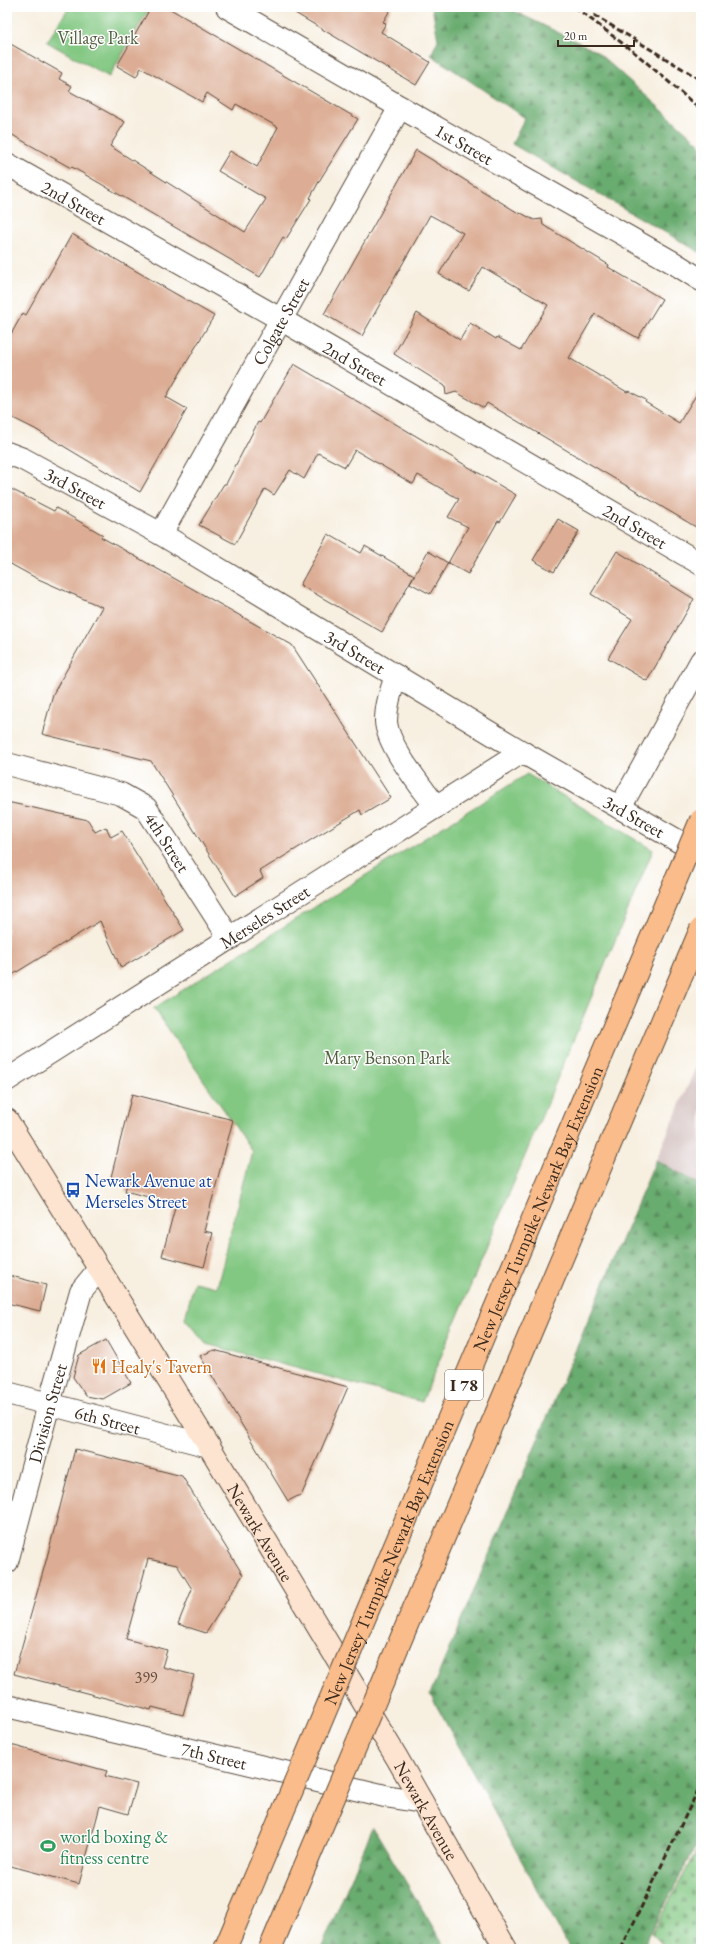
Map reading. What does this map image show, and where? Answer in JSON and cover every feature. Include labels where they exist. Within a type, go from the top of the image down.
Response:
[{"type":"highway","name":"New Jersey Turnpike Newark Bay Extension","points":[[225,1949],[701,820]]},
{"type":"highway","name":"I 78","points":[[270,1949],[701,929]]},
{"type":"main road","name":"Newark Avenue","points":[[7,1120],[209,1446],[397,1758],[506,1949]]},
{"type":"street","name":"1st Street","points":[[227,7],[400,108],[674,263],[701,280]]},
{"type":"street","name":"Colgate Street","points":[[161,534],[400,108]]},
{"type":"street","name":"2nd Street","points":[[7,164],[282,320],[701,564]]},
{"type":"street","name":"3rd Street","points":[[7,453],[23,459],[161,534],[522,752],[701,854]]},
{"type":"street","points":[[620,808],[701,661]]},
{"type":"street","points":[[396,676],[387,704],[386,723],[394,746],[436,807]]},
{"type":"street","name":"Merseles Street","points":[[7,1080],[522,752]]},
{"type":"street","name":"4th Street","points":[[7,764],[121,794],[146,808],[230,938]]},
{"type":"street","name":"Division Street","points":[[7,1562],[81,1291],[99,1269]]},
{"type":"street","name":"6th Street","points":[[7,1393],[209,1446]]},
{"type":"street","name":"7th Street","points":[[7,1706],[385,1796],[422,1802]]},
{"type":"shaded area","points":[[701,1055],[701,1185],[656,1160]]},
{"type":"green space","name":"Village Park","points":[[69,7],[150,7],[109,77],[47,42]]},
{"type":"green space","points":[[432,7],[506,7],[596,51],[701,145],[701,253],[512,144],[525,118],[431,55],[438,40]]},
{"type":"green space","name":"Mary Benson Park","points":[[527,774],[653,850],[422,1402],[206,1344],[185,1319],[194,1282],[217,1287],[252,1151],[154,1008]]},
{"type":"green space","points":[[656,1160],[701,1185],[701,1836],[642,1949],[570,1949],[430,1694]]},
{"type":"green space","points":[[373,1827],[446,1949],[321,1949]]},
{"type":"green space","points":[[701,1843],[701,1949],[666,1949],[652,1933]]},
{"type":"building","points":[[151,7],[167,7],[358,119],[321,178],[310,198],[311,199],[286,239],[283,237],[260,277],[72,167],[71,168],[7,132],[7,42],[62,73],[59,79],[72,86],[69,91],[125,122],[110,146],[245,232],[266,199],[218,171],[230,151],[257,167],[278,127],[236,104],[233,110],[207,93],[202,102],[141,68],[136,77],[117,66]]},
{"type":"building","points":[[285,7],[392,7],[383,22],[386,23],[381,32],[430,62],[416,85]]},
{"type":"building","points":[[416,150],[520,214],[521,213],[534,220],[542,219],[543,225],[609,265],[608,267],[662,299],[638,338],[595,314],[569,358],[627,392],[629,391],[646,400],[645,402],[679,423],[701,387],[701,530],[487,403],[484,408],[456,392],[446,395],[445,386],[394,354],[417,313],[460,340],[470,323],[496,339],[497,337],[521,350],[548,305],[483,267],[469,291],[439,274],[463,233],[430,215],[362,336],[324,314]]},
{"type":"building","points":[[72,234],[214,316],[166,397],[187,409],[140,492],[35,429],[7,415],[7,341],[23,313],[26,315]]},
{"type":"building","points":[[294,364],[516,495],[500,522],[498,521],[468,574],[448,563],[468,527],[448,517],[459,499],[418,475],[413,484],[355,450],[345,467],[318,453],[304,479],[290,470],[274,495],[265,489],[235,544],[199,525],[224,484],[226,484],[258,422],[260,423]]},
{"type":"building","points":[[7,487],[54,511],[56,508],[103,535],[101,537],[292,645],[391,798],[362,815],[360,810],[260,871],[263,878],[235,896],[151,761],[42,734],[53,694],[102,607],[36,578],[7,562]]},
{"type":"building","points":[[558,519],[579,531],[554,572],[533,560]]},
{"type":"building","points":[[328,534],[361,553],[365,546],[414,575],[382,632],[300,585]]},
{"type":"building","points":[[428,551],[448,563],[430,594],[410,583]]},
{"type":"building","points":[[617,551],[694,599],[647,681],[608,658],[632,619],[591,594]]},
{"type":"building","points":[[7,802],[88,820],[95,832],[106,827],[111,837],[122,831],[184,930],[121,968],[100,921],[7,978]]},
{"type":"building","points":[[132,1094],[233,1120],[204,1231],[213,1233],[204,1267],[162,1256],[176,1204],[125,1191],[128,1181],[111,1177]]},
{"type":"building","points":[[7,1275],[46,1285],[40,1311],[7,1303]]},
{"type":"building","name":"Healy's Tavern","points":[[106,1340],[131,1383],[103,1399],[86,1396],[73,1377],[79,1355]]},
{"type":"building","points":[[214,1350],[348,1387],[302,1494],[288,1501],[200,1356]]},
{"type":"building","points":[[75,1449],[182,1476],[243,1575],[206,1633],[178,1624],[192,1589],[177,1565],[148,1559],[126,1639],[167,1650],[162,1667],[194,1675],[183,1715],[152,1707],[151,1710],[14,1674],[46,1561]]},
{"type":"building","points":[[7,1744],[107,1771],[105,1776],[137,1784],[128,1814],[100,1806],[79,1884],[7,1865]]},
{"type":"railway","points":[[575,7],[639,56],[701,110]]},
{"type":"railway","points":[[594,15],[701,80]]},
{"type":"railway","points":[[621,1949],[701,1784]]},
{"type":"place","name":"Newark Avenue at Merseles Street","points":[[73,1190]]},
{"type":"place","name":"Healy's Tavern","points":[[99,1366]]},
{"type":"place","name":"world boxing & fitness centre","points":[[48,1846]]}]
